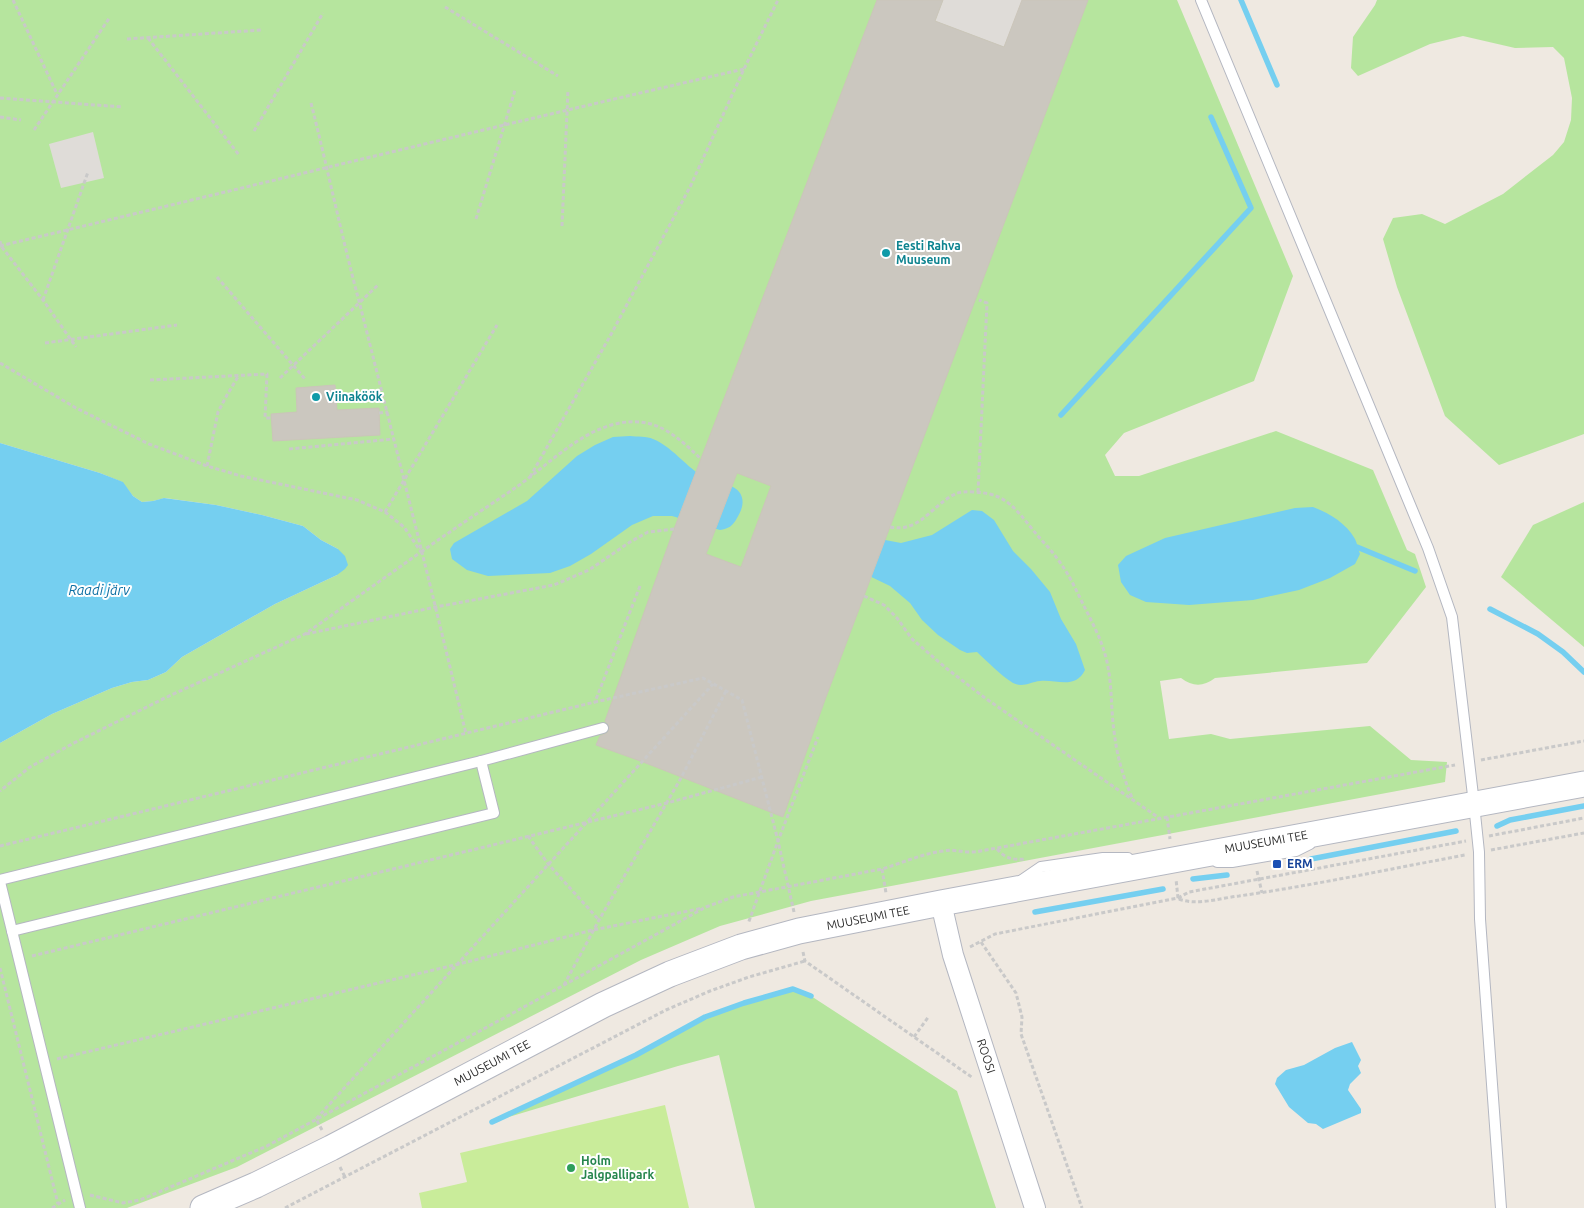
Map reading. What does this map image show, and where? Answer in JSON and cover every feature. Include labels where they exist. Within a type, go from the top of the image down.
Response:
[{"type":"street","name":"MUUSEUMI TEE","points":[[203,1208],[256,1185],[331,1148],[602,1005],[670,974],[740,947],[798,931],[941,903],[1584,784]]},
{"type":"street","name":"ROOSI","points":[[941,903],[953,955],[1035,1208]]},
{"type":"lane","points":[[1201,0],[1428,548],[1452,617],[1478,838],[1480,919],[1501,1208]]},
{"type":"lane","points":[[80,1208],[0,881],[481,761],[602,728]]},
{"type":"lane","points":[[12,931],[494,812],[481,761]]},
{"type":"path","points":[[13,0],[58,94]]},
{"type":"path","points":[[530,477],[609,338],[690,187],[778,0]]},
{"type":"path","points":[[445,7],[558,76]]},
{"type":"path","points":[[254,131],[323,13]]},
{"type":"path","points":[[34,130],[110,18]]},
{"type":"path","points":[[127,39],[261,30]]},
{"type":"path","points":[[148,38],[239,155]]},
{"type":"path","points":[[1,246],[505,124],[744,69]]},
{"type":"path","points":[[476,219],[515,90]]},
{"type":"path","points":[[562,226],[568,90]]},
{"type":"path","points":[[0,98],[123,108]]},
{"type":"path","points":[[311,103],[359,303],[405,478],[421,552],[466,734]]},
{"type":"path","points":[[0,117],[20,120]]},
{"type":"path","points":[[43,300],[88,172]]},
{"type":"path","points":[[0,241],[1,246],[43,300],[76,347]]},
{"type":"path","points":[[217,277],[305,379]]},
{"type":"path","points":[[280,378],[378,285]]},
{"type":"path","points":[[978,492],[987,303],[979,300]]},
{"type":"path","points":[[45,343],[177,325]]},
{"type":"path","points":[[384,512],[497,325]]},
{"type":"path","points":[[0,363],[76,408],[148,444],[207,466],[241,476],[357,500],[384,512],[404,527],[421,552]]},
{"type":"path","points":[[150,380],[267,374],[265,418],[272,418]]},
{"type":"path","points":[[207,466],[218,412],[239,375]]},
{"type":"path","points":[[379,413],[388,412]]},
{"type":"path","points":[[0,791],[30,767],[72,744],[167,697],[305,634],[590,434],[612,425],[641,422],[658,426],[681,440],[701,459]]},
{"type":"path","points":[[358,436],[358,442]]},
{"type":"path","points":[[289,449],[394,439]]},
{"type":"path","points":[[890,527],[898,528],[918,522],[932,513],[943,501],[957,493],[978,492],[996,496],[1007,502],[1052,552],[1070,577],[1105,652],[1109,669],[1114,732],[1119,762],[1133,800]]},
{"type":"path","points":[[305,634],[554,585],[589,570],[648,532],[674,529]]},
{"type":"path","points":[[595,702],[640,586]]},
{"type":"path","points":[[864,596],[884,605],[897,618],[912,639],[985,698],[1160,818]]},
{"type":"path","points":[[0,846],[595,702],[703,678],[742,700],[794,912]]},
{"type":"path","points":[[316,1119],[713,684]]},
{"type":"path","points":[[564,985],[599,920],[667,803],[726,691]]},
{"type":"path","points":[[740,947],[818,737]]},
{"type":"path","points":[[89,1195],[124,1203],[140,1200],[267,1146],[706,907],[733,897],[882,869],[921,855],[944,850],[970,852],[986,850],[1584,741]]},
{"type":"path","points":[[19,959],[667,803],[762,777]]},
{"type":"path","points":[[1167,817],[1178,898]]},
{"type":"path","points":[[953,955],[995,934],[1178,898],[1189,892],[1584,818]]},
{"type":"path","points":[[1178,898],[1186,902],[1262,893],[1584,833]]},
{"type":"path","points":[[528,836],[549,865],[599,920]]},
{"type":"path","points":[[44,1062],[459,964],[594,930],[706,907]]},
{"type":"path","points":[[981,942],[1016,993],[1022,1017],[1020,1034],[1082,1208]]},
{"type":"path","points":[[285,1208],[666,1010],[748,977],[804,961],[973,1078]]},
{"type":"path","points":[[0,968],[58,1204],[52,1208]]},
{"type":"path","points":[[914,1038],[929,1016]]},
{"type":"green space","points":[[0,0],[1177,0],[1293,276],[1254,381],[1124,433],[1105,455],[1115,476],[1139,476],[1276,431],[1373,470],[1407,550],[1415,554],[1426,587],[1367,663],[1215,678],[1198,685],[1181,678],[1160,681],[1169,739],[1211,734],[1230,739],[1370,726],[1411,760],[1447,762],[1445,782],[811,901],[720,926],[641,960],[237,1167],[127,1208],[0,1208],[0,743],[52,714],[112,688],[132,682],[148,680],[166,672],[182,657],[275,604],[337,575],[338,549],[321,540],[303,526],[262,515],[216,505],[165,498],[142,502],[133,496],[122,482],[100,473],[0,443]]},
{"type":"green space","points":[[1377,0],[1584,0],[1584,434],[1499,465],[1445,416],[1397,287],[1383,239],[1393,218],[1422,214],[1445,224],[1503,194],[1553,155],[1564,142],[1571,120],[1572,98],[1564,58],[1553,47],[1515,48],[1463,36],[1430,44],[1358,76],[1351,68],[1353,37]]},
{"type":"green space","points":[[1584,502],[1584,647],[1501,577],[1533,525]]},
{"type":"green space","points":[[793,989],[811,996],[957,1091],[996,1208],[755,1208],[719,1055],[492,1122],[636,1055],[705,1017],[744,1003]]},
{"type":"green space","name":"Holm Jalgpallipark","points":[[665,1105],[689,1208],[422,1208],[419,1193],[467,1182],[460,1153]]},
{"type":"shaded area","points":[[943,0],[1023,0],[1004,47],[935,21]]},
{"type":"shaded area","points":[[93,132],[104,178],[61,188],[49,144]]},
{"type":"water","points":[[613,437],[645,437],[661,443],[704,477],[731,486],[737,490],[742,496],[742,506],[734,523],[728,528],[720,530],[672,516],[653,516],[632,525],[591,554],[570,566],[550,573],[488,576],[467,570],[452,559],[450,549],[454,543],[527,501],[577,456]]},
{"type":"water","name":"Raadi järv","points":[[0,443],[100,473],[123,482],[133,496],[142,502],[164,498],[216,505],[303,526],[321,540],[338,549],[345,556],[348,565],[337,575],[275,604],[182,657],[166,672],[148,680],[132,682],[112,688],[52,714],[0,743]]},
{"type":"water","points":[[1313,507],[1325,512],[1347,528],[1355,539],[1360,554],[1355,564],[1330,578],[1299,590],[1253,600],[1189,605],[1146,602],[1130,595],[1121,582],[1118,565],[1126,556],[1165,538],[1295,508]]},
{"type":"water","points":[[972,510],[982,511],[994,520],[1013,551],[1050,592],[1061,619],[1076,644],[1085,670],[1076,680],[1071,682],[1040,681],[1023,685],[1013,683],[977,652],[967,653],[960,650],[938,635],[922,620],[910,603],[890,586],[861,572],[859,535],[901,543],[932,535]]},
{"type":"water","points":[[1352,1042],[1361,1060],[1358,1066],[1361,1073],[1350,1084],[1348,1090],[1361,1109],[1361,1113],[1323,1129],[1316,1124],[1308,1123],[1289,1107],[1275,1084],[1277,1078],[1286,1070],[1304,1065],[1335,1048]]},
{"type":"building","name":"Eesti Rahva Muuseum","points":[[877,0],[943,0],[935,21],[1004,47],[1022,0],[1088,0],[826,697],[783,817],[596,745],[600,736],[609,730],[609,726],[605,721],[674,529]],"holes":[[[737,473],[771,486],[741,567],[706,554]]]},
{"type":"building","points":[[335,385],[337,410],[379,408],[380,435],[273,441],[271,414],[297,412],[296,388]]},
{"type":"waterway","points":[[1241,0],[1277,85]]},
{"type":"waterway","points":[[1061,415],[1251,208],[1211,117]]},
{"type":"waterway","points":[[1357,547],[1415,571]]},
{"type":"waterway","points":[[1490,609],[1538,634],[1563,652],[1584,672]]},
{"type":"waterway","points":[[1497,826],[1510,820],[1584,806]]},
{"type":"waterway","points":[[1311,859],[1456,831]]},
{"type":"waterway","points":[[1193,879],[1227,875]]},
{"type":"waterway","points":[[1035,912],[1163,889]]},
{"type":"waterway","points":[[492,1122],[636,1055],[705,1017],[744,1003],[793,989],[811,996]]},
{"type":"place","name":"Eesti Rahva Muuseum","points":[[886,253]]},
{"type":"place","name":"Viinaköök","points":[[316,397]]},
{"type":"place","name":"ERM","points":[[1277,864]]},
{"type":"place","name":"Holm Jalgpallipark","points":[[571,1168]]}]
